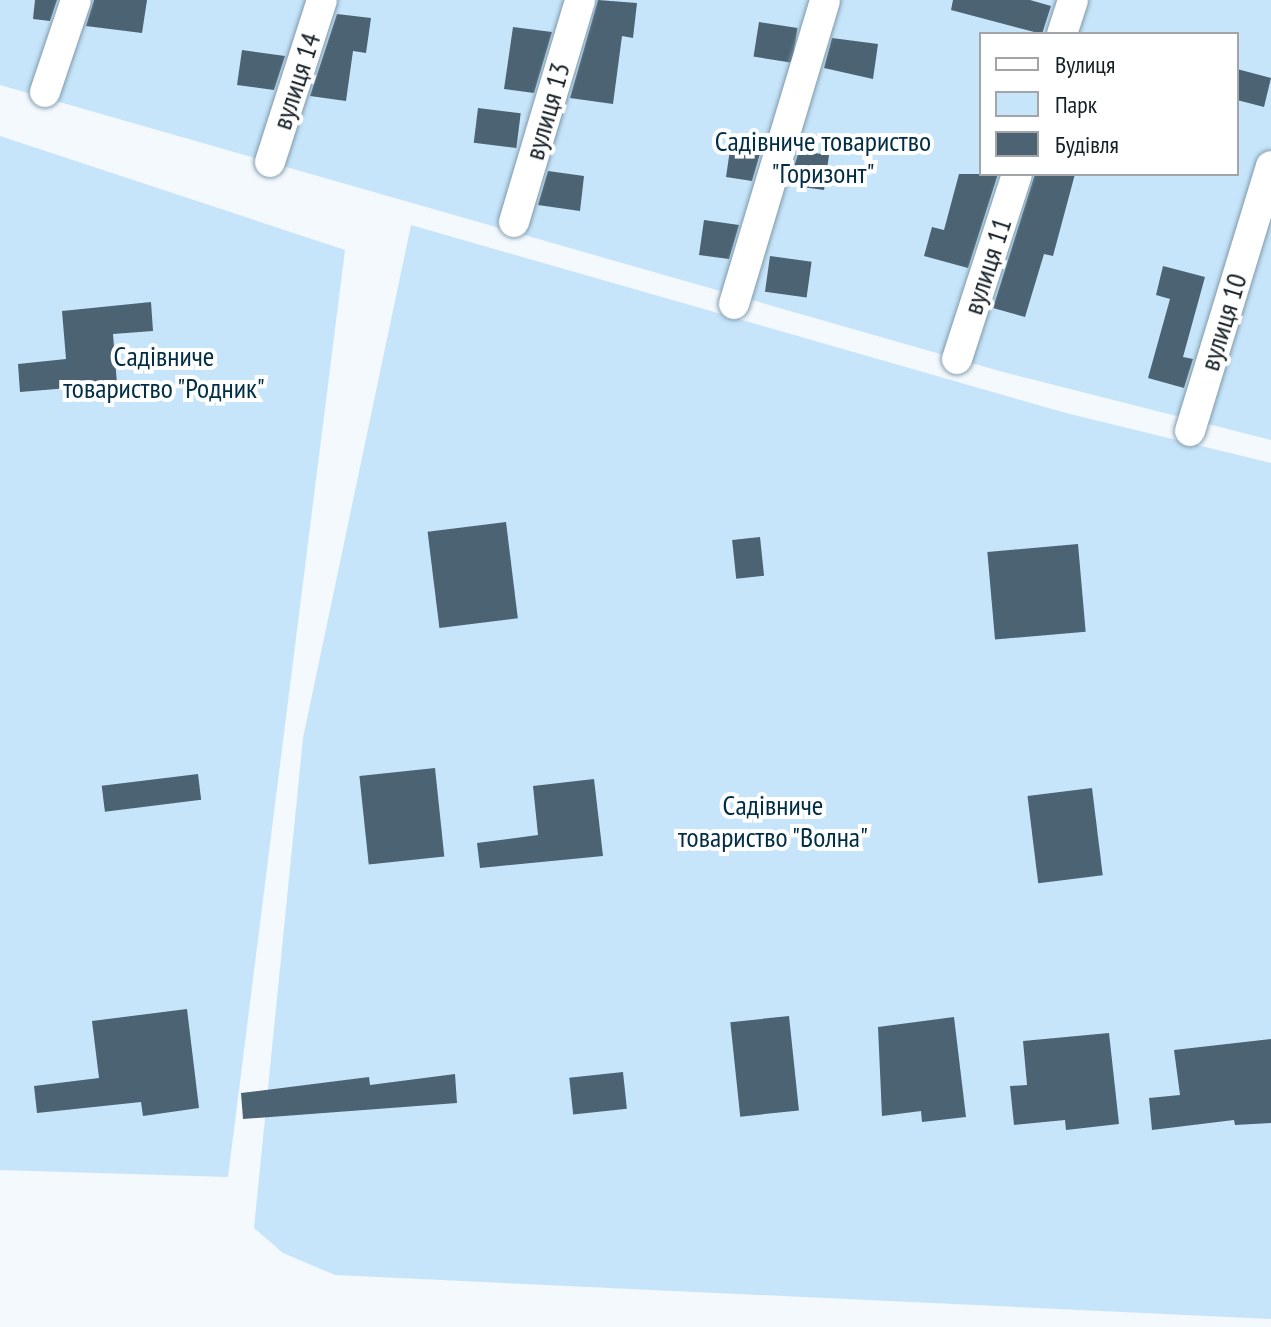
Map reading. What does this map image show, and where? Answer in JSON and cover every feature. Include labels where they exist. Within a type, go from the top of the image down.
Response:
[{"type":"street","points":[[45,92],[76,0]]},
{"type":"street","name":"вулиця 14","points":[[270,162],[322,0]]},
{"type":"street","name":"вулиця 13","points":[[514,222],[580,0]]},
{"type":"street","points":[[734,304],[825,0]]},
{"type":"street","points":[[1063,32],[1073,0]]},
{"type":"street","name":"вулиця 10","points":[[1190,431],[1271,166]]},
{"type":"street","name":"вулиця 11","points":[[957,359],[1016,176]]},
{"type":"green space","name":"Садівниче товариство \"Горизонт\"","points":[[0,0],[1271,0],[1271,440],[1003,372],[0,85]]},
{"type":"green space","name":"Садівниче товариство \"Родник\"","points":[[0,136],[345,250],[228,1177],[0,1170]]},
{"type":"green space","name":"Садівниче товариство \"Волна\"","points":[[411,225],[1066,413],[1271,463],[1271,1319],[335,1275],[283,1253],[254,1228],[303,738]]},
{"type":"building","points":[[35,0],[57,0],[50,21],[33,19]]},
{"type":"building","points":[[94,0],[147,0],[142,33],[86,26]]},
{"type":"building","points":[[598,0],[637,3],[633,38],[622,36],[613,104],[570,98]]},
{"type":"building","points":[[953,0],[1030,0],[1051,6],[1043,32],[951,10]]},
{"type":"building","points":[[337,14],[371,18],[366,53],[353,51],[346,101],[310,96]]},
{"type":"building","points":[[759,22],[798,28],[792,63],[754,57]]},
{"type":"building","points":[[513,27],[552,32],[534,93],[504,89]]},
{"type":"building","points":[[832,38],[878,44],[873,79],[824,68]]},
{"type":"building","points":[[242,50],[285,56],[274,90],[237,85]]},
{"type":"building","points":[[1239,70],[1271,78],[1264,107],[1239,101]]},
{"type":"building","points":[[478,108],[521,113],[516,148],[474,143]]},
{"type":"building","points":[[732,136],[764,140],[752,181],[726,177]]},
{"type":"building","points":[[799,151],[829,155],[824,190],[788,185]]},
{"type":"building","points":[[548,171],[584,176],[580,211],[538,205]]},
{"type":"building","points":[[959,174],[997,176],[968,268],[924,256],[932,227],[944,230]]},
{"type":"building","points":[[1034,176],[1074,176],[1053,256],[1044,254],[1025,317],[993,308]]},
{"type":"building","points":[[704,220],[739,225],[729,259],[699,255]]},
{"type":"building","points":[[770,256],[812,262],[807,297],[765,292]]},
{"type":"building","points":[[1163,266],[1205,277],[1183,357],[1193,359],[1184,388],[1148,378],[1170,299],[1156,295]]},
{"type":"building","points":[[151,302],[153,331],[113,334],[117,384],[20,392],[18,364],[66,359],[62,311]]},
{"type":"building","points":[[506,522],[518,618],[439,628],[428,532]]},
{"type":"building","points":[[760,537],[764,576],[736,579],[732,540]]},
{"type":"building","points":[[1078,544],[1086,632],[995,640],[987,552]]},
{"type":"building","points":[[435,768],[444,857],[369,864],[359,776]]},
{"type":"building","points":[[198,774],[201,800],[105,812],[102,786]]},
{"type":"building","points":[[594,779],[603,856],[480,868],[477,843],[538,835],[533,786]]},
{"type":"building","points":[[1092,788],[1103,875],[1038,883],[1027,796]]},
{"type":"building","points":[[187,1009],[199,1108],[143,1116],[141,1102],[37,1113],[34,1086],[99,1078],[92,1021]]},
{"type":"building","points":[[789,1016],[799,1110],[740,1117],[730,1022]]},
{"type":"building","points":[[954,1017],[966,1117],[922,1122],[921,1111],[882,1116],[878,1027]]},
{"type":"building","points":[[1109,1033],[1119,1124],[1066,1130],[1065,1120],[1014,1125],[1010,1086],[1027,1085],[1023,1041]]},
{"type":"building","points":[[1271,1039],[1271,1123],[1235,1125],[1234,1120],[1152,1130],[1149,1098],[1180,1095],[1174,1050]]},
{"type":"building","points":[[623,1072],[627,1109],[573,1114],[569,1078]]},
{"type":"building","points":[[455,1074],[457,1103],[243,1119],[241,1093],[369,1077],[370,1085]]}]
